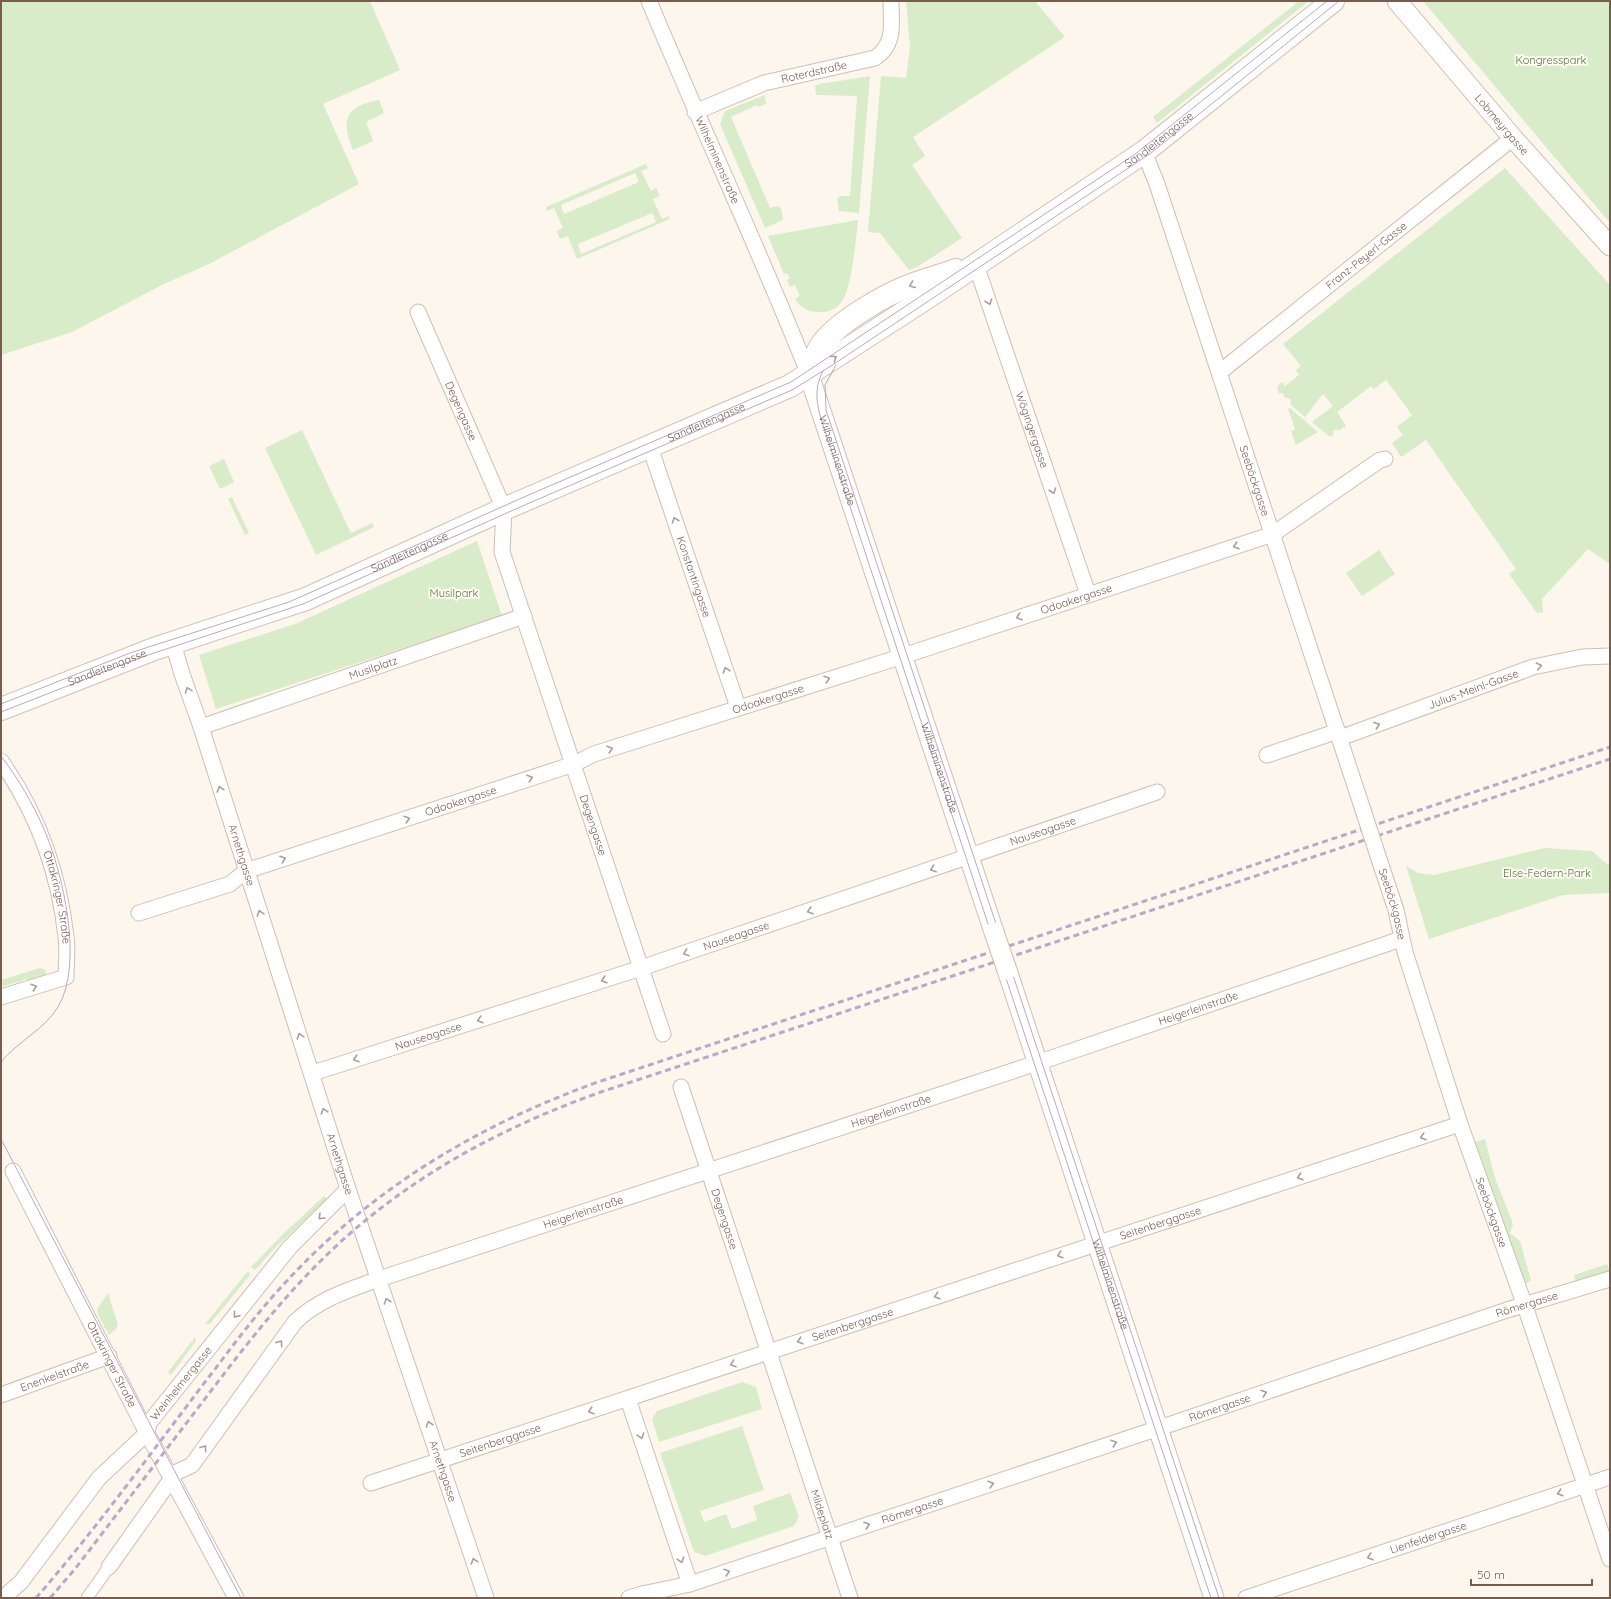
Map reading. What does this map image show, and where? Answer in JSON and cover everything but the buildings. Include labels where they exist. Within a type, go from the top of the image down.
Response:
[{"type":"main road","name":"Sandleitengasse","points":[[1,709],[173,643],[306,599],[504,509],[785,388],[809,375],[1144,152],[1333,1]]},
{"type":"street","name":"Wilhelminenstraße","points":[[649,1],[695,112],[764,264],[809,375],[970,857],[1214,1598]]},
{"type":"street","name":"Roterdstraße","points":[[695,112],[764,83],[875,58],[886,49],[892,34],[890,1]]},
{"type":"street","name":"Lobmeyrgasse","points":[[1397,1],[1513,138],[1610,246]]},
{"type":"street","name":"Franz-Peyerl-Gasse","points":[[1220,372],[1513,138]]},
{"type":"street","name":"Seeböckgasse","points":[[1144,152],[1160,191],[1396,910],[1402,939],[1460,1124],[1525,1306],[1610,1559]]},
{"type":"street","name":"Wögingergasse","points":[[976,265],[1088,594]]},
{"type":"street","name":"Degengasse","points":[[418,312],[504,509]]},
{"type":"street","name":"Konstantingasse","points":[[650,447],[738,707]]},
{"type":"street","name":"Odoakergasse","points":[[139,913],[230,884],[246,871],[574,764],[594,754],[738,707],[903,656],[1273,534],[1380,460],[1385,459]]},
{"type":"street","points":[[504,509],[502,552],[524,616]]},
{"type":"street","name":"Degengasse","points":[[524,616],[663,1034]]},
{"type":"street","name":"Musilplatz","points":[[201,727],[524,616]]},
{"type":"street","points":[[173,643],[182,674],[201,727]]},
{"type":"street","name":"Julius-Meinl-Gasse","points":[[1339,735],[1533,667],[1582,657],[1610,656]]},
{"type":"street","name":"Arnethgasse","points":[[201,727],[246,871],[313,1073],[348,1189],[486,1598]]},
{"type":"street","points":[[1267,755],[1339,735]]},
{"type":"street","name":"Ottakringer Straße","points":[[1,761],[30,809],[49,854],[66,938],[66,977],[1,997]]},
{"type":"street","name":"Nauseagasse","points":[[313,1073],[641,968],[1157,792]]},
{"type":"street","name":"Heigerleinstraße","points":[[379,1279],[710,1172],[1038,1063],[1402,939]]},
{"type":"street","name":"Degengasse","points":[[681,1087],[770,1352]]},
{"type":"street","name":"Seitenberggasse","points":[[770,1352],[1460,1124]]},
{"type":"street","name":"Ottakringer Straße","points":[[10,1172],[109,1356],[147,1433],[173,1476],[236,1598]]},
{"type":"street","name":"Weinheimergasse","points":[[3,1598],[21,1582],[100,1478],[147,1433],[149,1423],[290,1247],[348,1189]]},
{"type":"street","points":[[87,1598],[173,1476],[192,1464],[295,1322],[331,1297],[379,1279]]},
{"type":"street","name":"Römergasse","points":[[830,1538],[1507,1310],[1525,1306],[1610,1279]]},
{"type":"street","points":[[629,1598],[690,1584],[628,1399],[770,1352]]},
{"type":"street","name":"Mildeplatz","points":[[690,1584],[830,1538],[770,1352]]},
{"type":"street","name":"Enenkelstraße","points":[[1,1394],[109,1356]]},
{"type":"street","name":"Seitenberggasse","points":[[371,1483],[440,1459],[628,1399]]},
{"type":"street","name":"Lienfeldergasse","points":[[1246,1598],[1610,1477]]},
{"type":"street","points":[[830,1538],[850,1598]]},
{"type":"green space","points":[[1,1],[370,1],[400,70],[323,104],[359,184],[209,264],[164,284],[72,332],[1,355]]},
{"type":"green space","points":[[906,1],[1035,1],[1065,37],[913,137],[925,156],[912,165],[962,238],[917,267],[909,270],[880,233],[868,232],[881,76],[906,78],[910,47]]},
{"type":"green space","points":[[1299,1],[1309,1],[1157,123],[1153,117]]},
{"type":"green space","name":"Kongresspark","points":[[1423,1],[1610,1],[1610,223]]},
{"type":"green space","points":[[870,76],[859,213],[839,211],[837,199],[840,196],[850,196],[857,96],[816,95],[815,86]]},
{"type":"green space","points":[[765,95],[766,104],[758,107],[757,105],[731,117],[770,208],[777,206],[781,208],[783,220],[765,228],[720,124],[725,111]]},
{"type":"green space","points":[[379,100],[384,113],[366,122],[373,141],[353,150],[347,130],[349,116],[353,110],[359,106]]},
{"type":"green space","points":[[646,164],[648,168],[641,171],[651,191],[656,188],[660,196],[653,199],[662,219],[668,216],[670,219],[577,259],[568,236],[560,239],[556,231],[563,228],[554,208],[547,211],[546,207]],"holes":[[[635,173],[639,182],[564,214],[561,205]],[[652,213],[656,222],[581,254],[578,244]]]},
{"type":"green space","points":[[1505,168],[1610,285],[1610,564],[1588,549],[1542,599],[1543,612],[1537,613],[1509,574],[1516,569],[1426,440],[1401,457],[1392,443],[1403,435],[1397,427],[1412,415],[1386,380],[1374,389],[1371,386],[1337,412],[1346,426],[1338,431],[1337,429],[1333,431],[1334,434],[1330,437],[1312,422],[1333,406],[1323,394],[1305,417],[1291,405],[1290,399],[1284,397],[1283,393],[1279,394],[1277,389],[1282,382],[1285,386],[1299,375],[1296,370],[1301,366],[1283,344]]},
{"type":"green space","points":[[858,220],[851,276],[845,296],[841,303],[834,309],[825,312],[805,309],[795,299],[800,296],[795,285],[790,287],[787,280],[790,278],[787,273],[784,274],[768,236]]},
{"type":"green space","points":[[1290,408],[1318,432],[1296,445],[1291,431],[1295,429],[1288,409]]},
{"type":"green space","points":[[302,430],[351,533],[372,523],[374,527],[316,555],[265,448]]},
{"type":"green space","points":[[224,459],[234,482],[220,489],[209,466]]},
{"type":"green space","points":[[232,497],[249,533],[245,535],[228,499]]},
{"type":"green space","name":"Musilpark","points":[[477,541],[502,616],[216,709],[199,655],[295,624]]},
{"type":"green space","points":[[1379,550],[1395,574],[1362,596],[1346,573]]},
{"type":"green space","name":"Else-Federn-Park","points":[[1545,848],[1592,851],[1607,864],[1610,864],[1610,893],[1563,895],[1429,939],[1406,866],[1418,873],[1434,875]]},
{"type":"green space","points":[[40,968],[45,970],[48,978],[28,982],[27,979],[1,987],[1,980]]},
{"type":"green space","points":[[1485,1139],[1495,1178],[1512,1221],[1513,1225],[1510,1233],[1520,1241],[1531,1280],[1526,1284],[1508,1241],[1475,1142]]},
{"type":"green space","points":[[324,1196],[327,1199],[275,1248],[255,1270],[251,1267],[283,1234]]},
{"type":"green space","points":[[1607,1264],[1610,1272],[1577,1285],[1574,1275]]},
{"type":"green space","points":[[248,1271],[250,1275],[210,1324],[205,1324]]},
{"type":"green space","points":[[108,1293],[118,1325],[109,1335],[98,1315],[97,1309]]},
{"type":"green space","points":[[195,1337],[196,1341],[171,1375],[168,1372]]},
{"type":"green space","points":[[742,1382],[756,1387],[762,1409],[659,1442],[652,1419],[657,1411]]},
{"type":"green space","points":[[742,1426],[764,1490],[700,1511],[704,1522],[726,1514],[732,1529],[757,1520],[753,1506],[790,1493],[799,1517],[794,1526],[705,1556],[694,1552],[660,1453]]},
{"type":"tram line","points":[[1,704],[130,653],[289,602],[524,497],[791,382],[1134,155],[1327,1]]},
{"type":"tram line","points":[[1,712],[139,658],[303,604],[527,504],[792,390],[831,366],[1151,153],[1339,1]]},
{"type":"tram line","points":[[836,365],[825,385],[826,410],[1219,1598]]},
{"type":"tram line","points":[[823,371],[817,391],[819,412],[823,425],[1211,1598]]},
{"type":"tram line","points":[[1,756],[19,782],[44,829],[58,869],[64,893],[70,943],[66,989],[58,1007],[46,1022],[1,1062]]},
{"type":"tram line","points":[[1,1139],[241,1598]]},
{"type":"railway","points":[[36,1598],[100,1520],[238,1339],[275,1294],[309,1258],[345,1225],[383,1194],[464,1142],[507,1120],[598,1082],[1610,747]]},
{"type":"railway","points":[[50,1598],[75,1569],[216,1384],[297,1285],[333,1249],[362,1223],[393,1199],[425,1177],[493,1138],[528,1121],[601,1092],[1610,759]]}]
